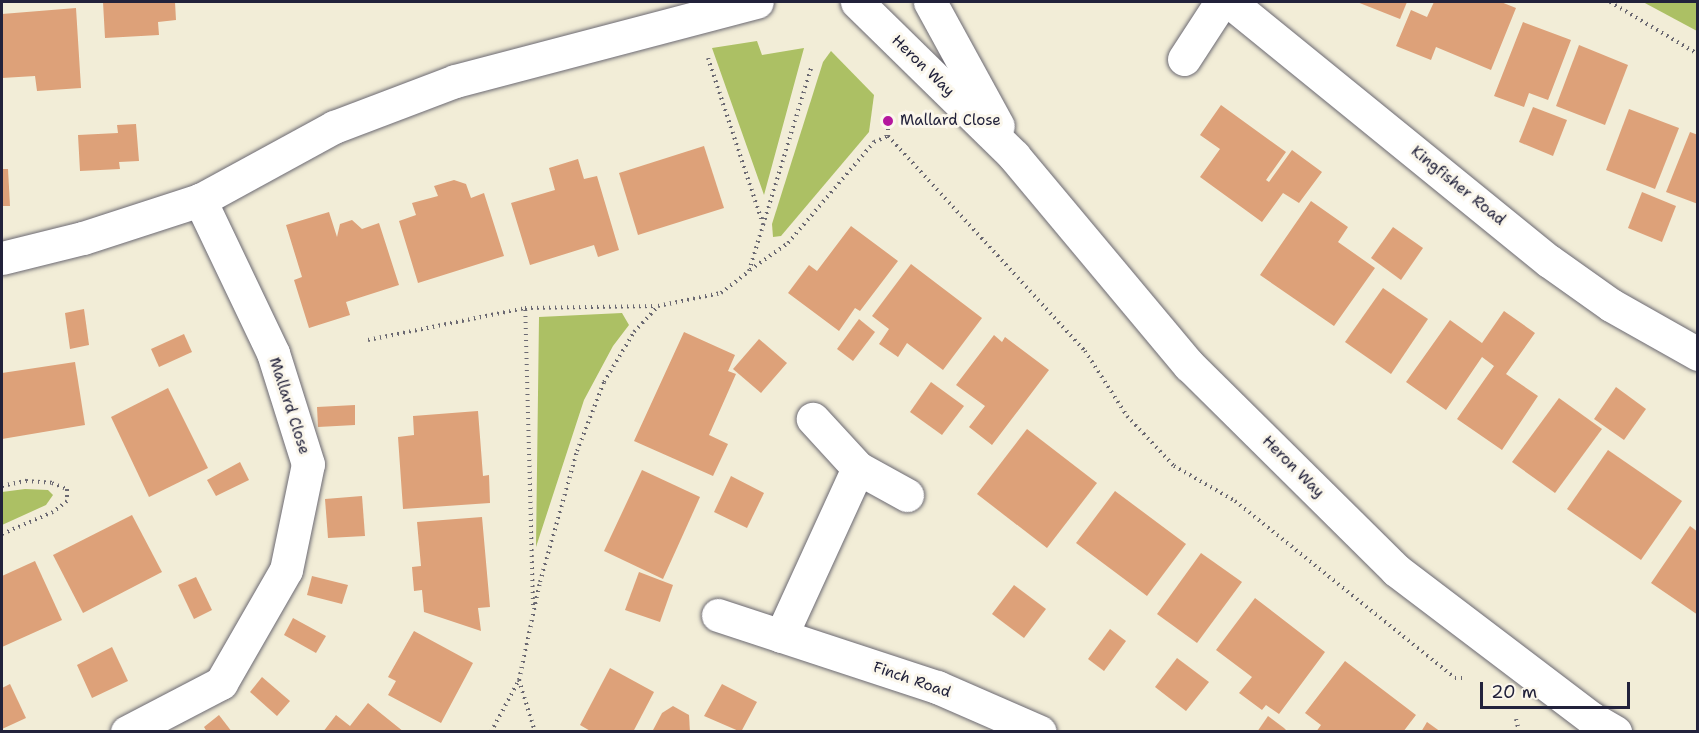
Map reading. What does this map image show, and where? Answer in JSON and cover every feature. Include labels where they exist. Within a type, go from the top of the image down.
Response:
[{"type":"street","points":[[2,258],[83,238],[200,200],[334,127],[455,81],[695,21],[757,2]]},
{"type":"street","name":"Heron Way","points":[[856,2],[1014,156],[1189,365],[1396,570],[1596,727]]},
{"type":"street","name":"Heron Way","points":[[930,2],[1014,156]]},
{"type":"street","points":[[1184,59],[1221,2]]},
{"type":"street","name":"Kingfisher Road","points":[[1230,2],[1549,261],[1611,304],[1698,354]]},
{"type":"street","name":"Mallard Close","points":[[127,732],[221,683],[286,570],[308,464],[273,353],[200,200]]},
{"type":"street","points":[[813,419],[858,468],[907,495]]},
{"type":"street","points":[[781,636],[858,468]]},
{"type":"street","name":"Finch Road","points":[[718,615],[937,687],[1040,732]]},
{"type":"path","points":[[1610,2],[1698,54]]},
{"type":"path","points":[[695,21],[764,225]]},
{"type":"path","points":[[750,271],[812,65]]},
{"type":"path","points":[[888,121],[888,136],[1085,351],[1127,416],[1174,466],[1235,501],[1455,678],[1472,678]]},
{"type":"path","points":[[368,340],[525,308],[658,306],[721,293],[788,243],[874,142],[888,136]]},
{"type":"path","points":[[491,732],[519,680],[534,612],[577,451],[604,382],[634,332],[658,306]]},
{"type":"path","points":[[525,308],[534,612]]},
{"type":"path","points":[[2,486],[26,481],[52,483],[67,489],[67,501],[53,512],[2,534]]},
{"type":"path","points":[[519,680],[535,732]]},
{"type":"path","points":[[1512,715],[1519,723],[1519,732]]},
{"type":"green space","points":[[1643,2],[1697,2],[1697,31]]},
{"type":"green space","points":[[757,41],[762,55],[804,48],[764,195],[712,48]]},
{"type":"green space","points":[[831,51],[874,95],[869,132],[781,236],[773,237],[772,224],[823,62]]},
{"type":"green space","points":[[622,313],[629,325],[613,346],[584,400],[536,547],[539,317]]},
{"type":"green space","points":[[25,489],[48,490],[53,495],[46,505],[2,525],[2,492]]},
{"type":"building","points":[[103,2],[175,2],[176,20],[158,22],[159,35],[105,38]]},
{"type":"building","points":[[1357,2],[1407,2],[1400,19]]},
{"type":"building","points":[[1434,2],[1501,2],[1516,8],[1491,70],[1436,47],[1431,60],[1396,46],[1411,10],[1427,17]]},
{"type":"building","points":[[76,8],[81,88],[37,91],[35,76],[2,78],[2,14]]},
{"type":"building","points":[[1523,22],[1571,40],[1548,100],[1529,93],[1524,107],[1494,96]]},
{"type":"building","points":[[1579,45],[1628,65],[1605,125],[1556,106]]},
{"type":"building","points":[[1221,105],[1286,152],[1266,180],[1269,182],[1292,150],[1322,172],[1299,203],[1283,193],[1262,222],[1200,177],[1220,149],[1200,135]]},
{"type":"building","points":[[1533,107],[1567,120],[1553,156],[1519,142]]},
{"type":"building","points":[[1629,109],[1679,128],[1655,189],[1606,170]]},
{"type":"building","points":[[136,124],[139,161],[119,162],[120,169],[80,171],[78,135],[118,133],[117,125]]},
{"type":"building","points":[[1690,132],[1698,135],[1698,204],[1666,192]]},
{"type":"building","points":[[704,146],[724,208],[638,235],[619,173]]},
{"type":"building","points":[[578,159],[584,179],[597,176],[619,250],[598,257],[594,245],[530,265],[511,203],[555,190],[549,168]]},
{"type":"building","points":[[2,169],[8,169],[10,206],[2,206]]},
{"type":"building","points":[[454,180],[466,184],[471,198],[484,193],[504,256],[418,283],[399,221],[416,215],[412,203],[438,196],[434,186]]},
{"type":"building","points":[[1642,192],[1676,206],[1662,242],[1628,228]]},
{"type":"building","points":[[1311,201],[1348,227],[1338,242],[1375,268],[1334,326],[1260,275]]},
{"type":"building","points":[[329,212],[337,237],[340,224],[352,220],[362,229],[379,223],[399,285],[346,302],[350,315],[309,328],[294,280],[302,277],[286,225]]},
{"type":"building","points":[[851,226],[898,261],[860,311],[855,308],[839,331],[788,293],[809,265],[817,271]]},
{"type":"building","points":[[1393,227],[1423,248],[1401,280],[1371,258]]},
{"type":"building","points":[[911,264],[982,318],[943,370],[907,343],[898,357],[879,344],[889,329],[872,316]]},
{"type":"building","points":[[1383,288],[1428,319],[1391,374],[1345,342]]},
{"type":"building","points":[[84,309],[89,345],[70,349],[65,313]]},
{"type":"building","points":[[1504,311],[1535,333],[1506,374],[1538,396],[1502,450],[1457,419],[1494,366],[1482,357],[1446,410],[1406,382],[1450,320],[1482,343]]},
{"type":"building","points":[[859,319],[875,332],[853,361],[837,349]]},
{"type":"building","points":[[684,332],[735,355],[728,371],[736,374],[709,435],[728,444],[713,476],[634,441]]},
{"type":"building","points":[[184,334],[192,352],[159,367],[151,349]]},
{"type":"building","points":[[994,335],[1002,342],[1005,337],[1049,370],[992,445],[969,427],[985,406],[956,385]]},
{"type":"building","points":[[759,339],[787,363],[761,393],[733,369]]},
{"type":"building","points":[[75,362],[85,425],[2,439],[2,373]]},
{"type":"building","points":[[931,382],[964,406],[942,435],[910,412]]},
{"type":"building","points":[[1616,387],[1646,409],[1624,440],[1594,419]]},
{"type":"building","points":[[168,388],[208,468],[149,497],[111,417]]},
{"type":"building","points":[[1559,398],[1602,429],[1555,493],[1512,462]]},
{"type":"building","points":[[355,405],[355,425],[318,427],[317,407]]},
{"type":"building","points":[[478,411],[483,476],[489,475],[490,503],[403,509],[398,437],[414,435],[413,416]]},
{"type":"building","points":[[1027,429],[1097,483],[1047,548],[977,494]]},
{"type":"building","points":[[1608,450],[1682,501],[1641,560],[1567,509]]},
{"type":"building","points":[[240,462],[249,480],[216,496],[207,480]]},
{"type":"building","points":[[642,470],[700,497],[663,579],[604,551]]},
{"type":"building","points":[[731,476],[764,493],[747,528],[714,512]]},
{"type":"building","points":[[1115,491],[1186,544],[1147,596],[1076,543]]},
{"type":"building","points":[[362,496],[365,536],[328,538],[325,499]]},
{"type":"building","points":[[132,515],[162,572],[83,613],[53,555]]},
{"type":"building","points":[[482,517],[490,607],[478,608],[481,631],[424,612],[422,590],[414,591],[412,567],[421,566],[417,522]]},
{"type":"building","points":[[1690,526],[1698,532],[1698,615],[1651,583]]},
{"type":"building","points":[[1201,553],[1242,582],[1197,643],[1157,614]]},
{"type":"building","points":[[35,561],[62,620],[2,647],[2,576]]},
{"type":"building","points":[[639,572],[673,585],[660,622],[625,610]]},
{"type":"building","points":[[312,576],[348,585],[342,604],[307,595]]},
{"type":"building","points":[[196,577],[212,610],[194,619],[178,585]]},
{"type":"building","points":[[1014,585],[1046,609],[1024,638],[992,614]]},
{"type":"building","points":[[1255,598],[1325,652],[1279,714],[1266,705],[1262,710],[1239,693],[1252,677],[1216,650]]},
{"type":"building","points":[[293,618],[326,636],[316,653],[284,635]]},
{"type":"building","points":[[1110,629],[1126,641],[1104,671],[1088,659]]},
{"type":"building","points":[[414,631],[473,663],[441,723],[388,695],[396,681],[388,677]]},
{"type":"building","points":[[112,647],[128,681],[92,698],[77,665]]},
{"type":"building","points":[[1177,658],[1209,682],[1186,711],[1155,687]]},
{"type":"building","points":[[1345,661],[1416,715],[1403,732],[1316,732],[1321,725],[1305,713]]},
{"type":"building","points":[[610,668],[654,692],[633,732],[592,732],[580,725]]},
{"type":"building","points":[[262,677],[290,701],[277,716],[250,692]]},
{"type":"building","points":[[10,684],[26,718],[2,729],[2,688]]},
{"type":"building","points":[[722,684],[757,702],[741,732],[704,716]]},
{"type":"building","points":[[368,703],[404,732],[323,732],[336,715],[350,726]]},
{"type":"building","points":[[673,706],[689,715],[690,732],[652,732],[662,713]]},
{"type":"building","points":[[219,715],[232,732],[207,732],[204,727]]},
{"type":"building","points":[[1268,716],[1284,728],[1288,732],[1257,732]]},
{"type":"building","points":[[1427,722],[1441,732],[1421,732]]},
{"type":"place","name":"Mallard Close","points":[[888,121]]}]
